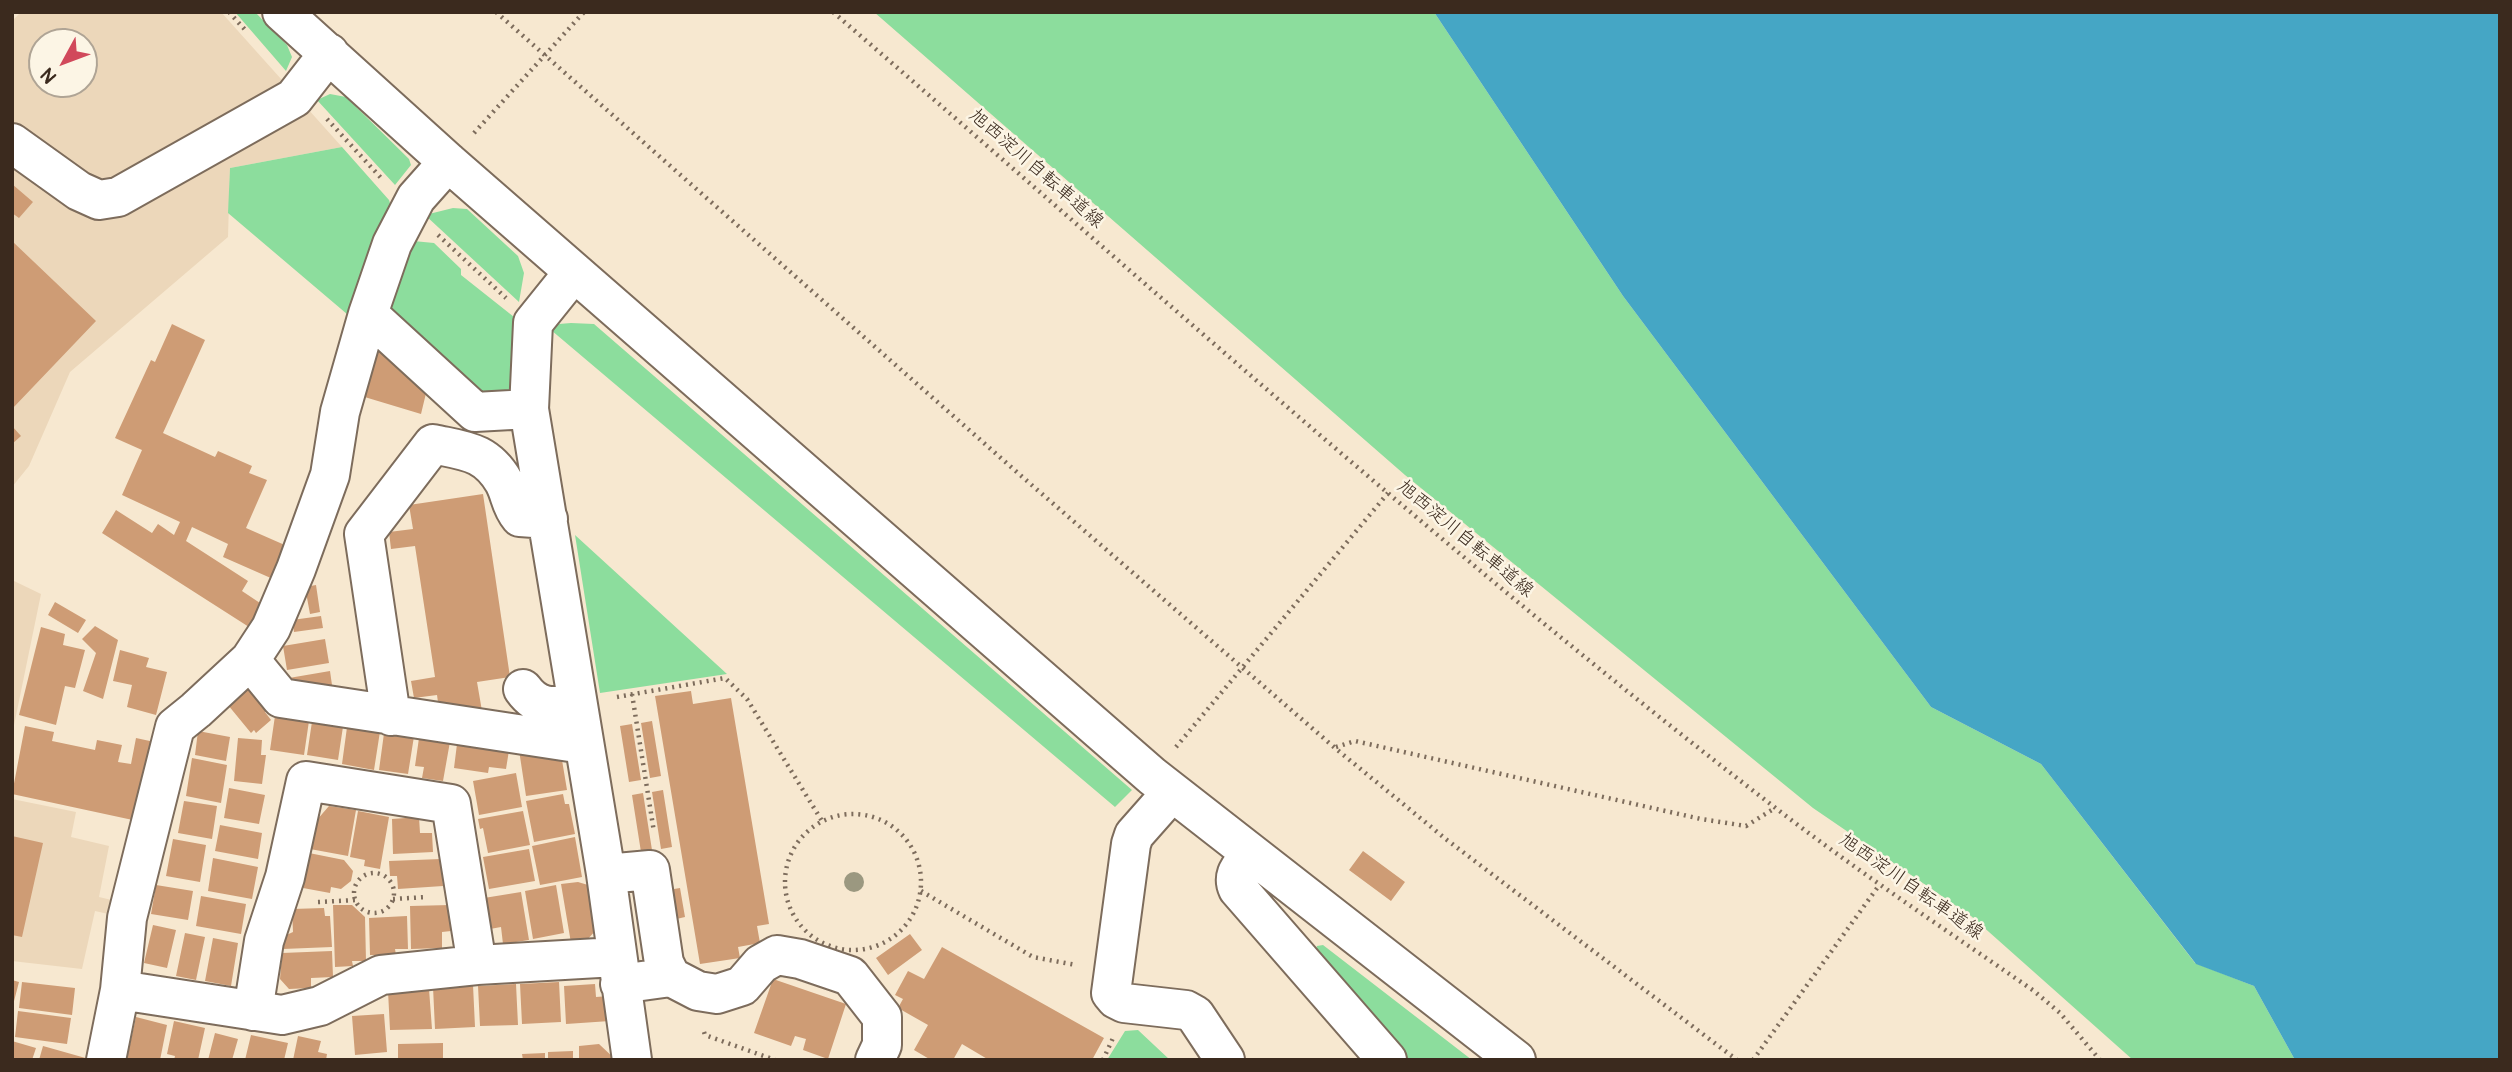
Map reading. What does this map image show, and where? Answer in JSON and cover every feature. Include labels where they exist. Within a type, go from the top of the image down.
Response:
[{"type":"street","points":[[282,12],[574,272],[1170,774],[1251,854],[1516,1060]]},
{"type":"street","points":[[12,143],[79,191],[99,200],[118,197],[294,98],[329,52]]},
{"type":"street","points":[[106,1060],[120,990],[127,918],[175,727],[250,660],[276,616],[330,475],[340,412],[368,314],[392,244],[416,198],[448,162]]},
{"type":"street","points":[[574,272],[533,323],[529,409],[606,874],[632,1060]]},
{"type":"street","points":[[368,314],[475,412],[529,409]]},
{"type":"street","points":[[391,716],[364,534],[433,444],[480,454],[505,483],[512,507],[520,517],[548,519]]},
{"type":"street","points":[[250,660],[281,698],[583,744]]},
{"type":"street","points":[[523,689],[537,703],[549,708],[577,704]]},
{"type":"street","points":[[1170,774],[1131,844],[1111,993],[1124,1003],[1186,1010],[1195,1014],[1225,1060]]},
{"type":"street","points":[[253,1011],[264,941],[285,877],[306,781],[451,804],[477,965]]},
{"type":"street","points":[[1251,854],[1237,872],[1234,881],[1238,889],[1387,1060]]},
{"type":"street","points":[[606,874],[650,870],[664,963],[671,977]]},
{"type":"street","points":[[120,990],[282,1015],[320,1006],[380,975],[477,965],[618,970],[671,977],[698,991],[718,994],[742,986],[761,964],[777,956],[800,959],[850,976],[882,1017],[882,1045],[875,1060]]},
{"type":"path","points":[[229,12],[256,41]]},
{"type":"path","points":[[496,12],[1335,748],[1457,848],[1737,1060]]},
{"type":"path","points":[[448,162],[584,12]]},
{"type":"path","name":"旭西淀川自転車道線","points":[[833,12],[1388,493],[1581,654],[1775,808],[2034,991],[2060,1013],[2100,1060]]},
{"type":"path","points":[[300,90],[410,210],[533,323]]},
{"type":"path","points":[[1170,774],[1242,668],[1388,493]]},
{"type":"path","points":[[577,704],[725,678],[747,699],[821,821]]},
{"type":"path","points":[[632,694],[657,853],[650,870]]},
{"type":"path","points":[[1335,748],[1355,741],[1701,819],[1746,826],[1775,808]]},
{"type":"path","points":[[839,814],[876,817],[906,838],[920,872],[921,891],[916,909],[906,925],[892,937],[876,946],[858,950],[840,948],[814,937],[795,917],[787,900],[787,863],[795,846],[821,821],[839,814]]},
{"type":"path","points":[[368,873],[377,873],[386,876],[392,883],[394,893],[392,902],[376,913],[367,912],[358,904],[354,892],[358,881],[368,873]]},
{"type":"path","points":[[1753,1060],[1880,884]]},
{"type":"path","points":[[921,891],[1033,957],[1088,967]]},
{"type":"shaded area","points":[[21,12],[221,12],[342,147],[230,168],[228,237],[70,372],[29,466],[12,487],[12,21]]},
{"type":"shaded area","points":[[12,580],[41,594],[12,735]]},
{"type":"shaded area","points":[[12,799],[76,812],[71,837],[109,846],[99,897],[116,901],[113,915],[95,911],[82,969],[12,961]]},
{"type":"green space","points":[[235,12],[255,12],[287,45],[292,57],[286,71]]},
{"type":"green space","points":[[874,12],[1434,12],[1623,296],[1931,707],[2041,764],[2195,963],[2254,986],[2295,1060],[2133,1060],[1971,916],[1813,808],[1405,475]]},
{"type":"green space","points":[[330,94],[346,97],[409,159],[411,165],[395,185],[317,100]]},
{"type":"green space","points":[[342,147],[389,200],[395,219],[354,320],[228,213],[230,168]]},
{"type":"green space","points":[[453,208],[467,209],[518,256],[524,273],[519,302],[425,215]]},
{"type":"green space","points":[[403,240],[434,243],[461,269],[461,275],[514,317],[518,386],[506,398],[473,397],[385,320]]},
{"type":"green space","points":[[559,324],[594,324],[1132,790],[1115,807],[551,330]]},
{"type":"green space","points":[[575,535],[727,674],[600,693]]},
{"type":"green space","points":[[1323,945],[1472,1060],[1404,1060],[1315,953],[1317,946]]},
{"type":"green space","points":[[1138,1030],[1170,1060],[1107,1060],[1125,1031]]},
{"type":"water","points":[[1434,12],[2500,12],[2500,1060],[2295,1060],[2254,986],[2196,964],[2041,764],[1931,707],[1623,296]]},
{"type":"building","points":[[12,184],[33,202],[19,218],[12,213]]},
{"type":"building","points":[[12,241],[96,321],[12,409]]},
{"type":"building","points":[[172,324],[205,340],[163,433],[215,457],[218,451],[252,466],[249,473],[267,480],[246,528],[287,546],[273,579],[223,557],[228,544],[192,527],[186,541],[248,581],[242,591],[263,605],[249,627],[102,533],[116,510],[152,533],[158,524],[174,535],[180,522],[122,495],[142,450],[115,438],[151,360],[155,362]]},
{"type":"building","points":[[370,348],[384,349],[428,385],[421,414],[358,395]]},
{"type":"building","points":[[12,426],[21,436],[12,444]]},
{"type":"building","points":[[483,494],[510,677],[477,682],[482,711],[440,717],[437,695],[414,698],[411,681],[435,677],[415,546],[391,549],[389,532],[413,529],[409,505]]},
{"type":"building","points":[[316,585],[320,612],[310,614],[305,587]]},
{"type":"building","points":[[55,602],[86,620],[78,633],[48,615]]},
{"type":"building","points":[[321,616],[323,628],[294,632],[292,620]]},
{"type":"building","points":[[95,626],[118,640],[103,699],[83,691],[96,653],[82,639]]},
{"type":"building","points":[[41,627],[65,634],[63,645],[85,650],[75,688],[65,686],[56,725],[19,715]]},
{"type":"building","points":[[325,639],[329,663],[287,670],[283,646]]},
{"type":"building","points":[[120,650],[149,658],[146,667],[167,672],[156,715],[127,707],[132,685],[113,681]]},
{"type":"building","points":[[330,671],[332,685],[291,691],[289,678]]},
{"type":"building","points":[[254,684],[272,706],[265,712],[271,720],[256,733],[254,730],[251,733],[228,705]]},
{"type":"building","points":[[691,691],[693,704],[731,698],[769,924],[757,926],[760,943],[738,947],[740,958],[700,964],[655,696]]},
{"type":"building","points":[[276,709],[310,714],[304,755],[270,750]]},
{"type":"building","points":[[313,715],[344,720],[338,760],[307,755]]},
{"type":"building","points":[[348,720],[381,725],[374,770],[342,764]]},
{"type":"building","points":[[652,721],[661,776],[650,778],[641,723]]},
{"type":"building","points":[[632,724],[641,780],[629,782],[620,726]]},
{"type":"building","points":[[25,726],[54,732],[52,741],[95,750],[97,740],[122,745],[118,762],[131,764],[136,738],[159,743],[142,822],[12,794]]},
{"type":"building","points":[[385,726],[415,730],[408,774],[379,770]]},
{"type":"building","points":[[198,731],[230,737],[226,761],[195,755]]},
{"type":"building","points":[[420,731],[451,736],[443,781],[422,778],[424,767],[415,766]]},
{"type":"building","points":[[458,736],[510,744],[506,769],[489,767],[488,773],[454,768]]},
{"type":"building","points":[[238,738],[262,740],[261,755],[266,755],[262,784],[234,781]]},
{"type":"building","points":[[519,750],[561,754],[567,790],[526,796]]},
{"type":"building","points":[[192,758],[227,765],[221,803],[186,796]]},
{"type":"building","points":[[516,773],[522,807],[479,815],[473,781]]},
{"type":"building","points":[[229,788],[265,795],[259,824],[224,818]]},
{"type":"building","points":[[663,790],[672,847],[661,849],[652,792]]},
{"type":"building","points":[[643,793],[652,850],[641,852],[632,795]]},
{"type":"building","points":[[563,794],[565,804],[569,804],[575,834],[534,842],[526,801]]},
{"type":"building","points":[[184,801],[217,806],[212,839],[178,833]]},
{"type":"building","points":[[329,806],[356,810],[348,856],[310,849],[316,821]]},
{"type":"building","points":[[358,811],[389,817],[380,869],[364,866],[365,860],[350,857]]},
{"type":"building","points":[[523,811],[530,845],[488,853],[483,828],[480,829],[478,819]]},
{"type":"building","points":[[419,817],[420,833],[432,833],[433,852],[393,854],[392,819]]},
{"type":"building","points":[[220,825],[262,833],[258,859],[215,851]]},
{"type":"building","points":[[12,836],[43,843],[22,937],[12,935]]},
{"type":"building","points":[[575,837],[582,877],[540,885],[532,846]]},
{"type":"building","points":[[173,839],[206,845],[200,882],[166,876]]},
{"type":"building","points":[[529,849],[535,881],[489,889],[483,857]]},
{"type":"building","points":[[1363,851],[1405,882],[1391,901],[1349,870]]},
{"type":"building","points":[[309,853],[344,860],[353,871],[351,881],[341,889],[331,887],[330,893],[303,888]]},
{"type":"building","points":[[213,858],[258,867],[252,899],[208,891]]},
{"type":"building","points":[[441,859],[443,886],[398,889],[397,876],[390,876],[389,861]]},
{"type":"building","points":[[578,882],[588,885],[594,892],[597,929],[586,941],[571,943],[561,884]]},
{"type":"building","points":[[156,885],[193,891],[188,920],[151,914]]},
{"type":"building","points":[[556,885],[564,933],[533,939],[525,891]]},
{"type":"building","points":[[680,888],[685,917],[668,921],[662,891]]},
{"type":"building","points":[[521,892],[529,940],[503,944],[501,927],[490,929],[484,898]]},
{"type":"building","points":[[201,896],[246,904],[241,934],[196,926]]},
{"type":"building","points":[[333,905],[352,905],[365,917],[366,961],[352,961],[353,966],[335,967]]},
{"type":"building","points":[[450,905],[451,931],[442,932],[442,948],[411,949],[410,906]]},
{"type":"building","points":[[324,908],[325,916],[330,916],[332,947],[283,949],[282,937],[293,932],[292,909]]},
{"type":"building","points":[[407,916],[408,949],[395,949],[396,955],[370,955],[369,918]]},
{"type":"building","points":[[153,925],[176,930],[167,968],[144,963]]},
{"type":"building","points":[[185,933],[205,937],[196,980],[176,976]]},
{"type":"building","points":[[910,934],[922,950],[888,975],[876,958]]},
{"type":"building","points":[[213,938],[238,943],[231,986],[205,981]]},
{"type":"building","points":[[942,947],[1104,1038],[1092,1060],[989,1060],[962,1044],[953,1060],[931,1060],[914,1050],[928,1025],[898,1008],[903,999],[895,995],[908,971],[924,979]]},
{"type":"building","points":[[332,951],[333,977],[311,978],[311,988],[289,989],[280,979],[282,953]]},
{"type":"building","points":[[773,979],[846,1004],[828,1059],[803,1050],[806,1039],[795,1036],[791,1046],[754,1033]]},
{"type":"building","points":[[12,980],[19,982],[13,1005],[12,1005]]},
{"type":"building","points":[[22,982],[75,988],[72,1015],[19,1008]]},
{"type":"building","points":[[559,982],[561,1022],[522,1024],[520,984]]},
{"type":"building","points":[[516,984],[518,1025],[480,1026],[478,986]]},
{"type":"building","points":[[595,984],[596,997],[609,996],[610,1021],[566,1024],[564,986]]},
{"type":"building","points":[[473,985],[475,1027],[435,1029],[433,987]]},
{"type":"building","points":[[429,989],[432,1029],[390,1030],[388,991]]},
{"type":"building","points":[[18,1011],[71,1018],[67,1044],[15,1037]]},
{"type":"building","points":[[384,1014],[387,1052],[355,1055],[352,1016]]},
{"type":"building","points":[[136,1017],[167,1025],[160,1060],[127,1058]]},
{"type":"building","points":[[174,1021],[205,1028],[198,1060],[174,1060],[175,1056],[167,1054]]},
{"type":"building","points":[[215,1033],[238,1039],[232,1060],[208,1060]]},
{"type":"building","points":[[251,1035],[288,1043],[284,1060],[245,1060]]},
{"type":"building","points":[[298,1036],[321,1041],[318,1052],[327,1054],[326,1060],[293,1060]]},
{"type":"building","points":[[12,1041],[36,1048],[32,1060],[12,1060]]},
{"type":"building","points":[[443,1043],[443,1060],[398,1060],[398,1044]]},
{"type":"building","points":[[599,1044],[616,1060],[579,1060],[579,1046]]},
{"type":"building","points":[[43,1046],[89,1059],[39,1060]]},
{"type":"building","points":[[573,1051],[573,1060],[548,1060],[548,1052]]},
{"type":"building","points":[[545,1053],[545,1060],[523,1060],[522,1054]]}]
